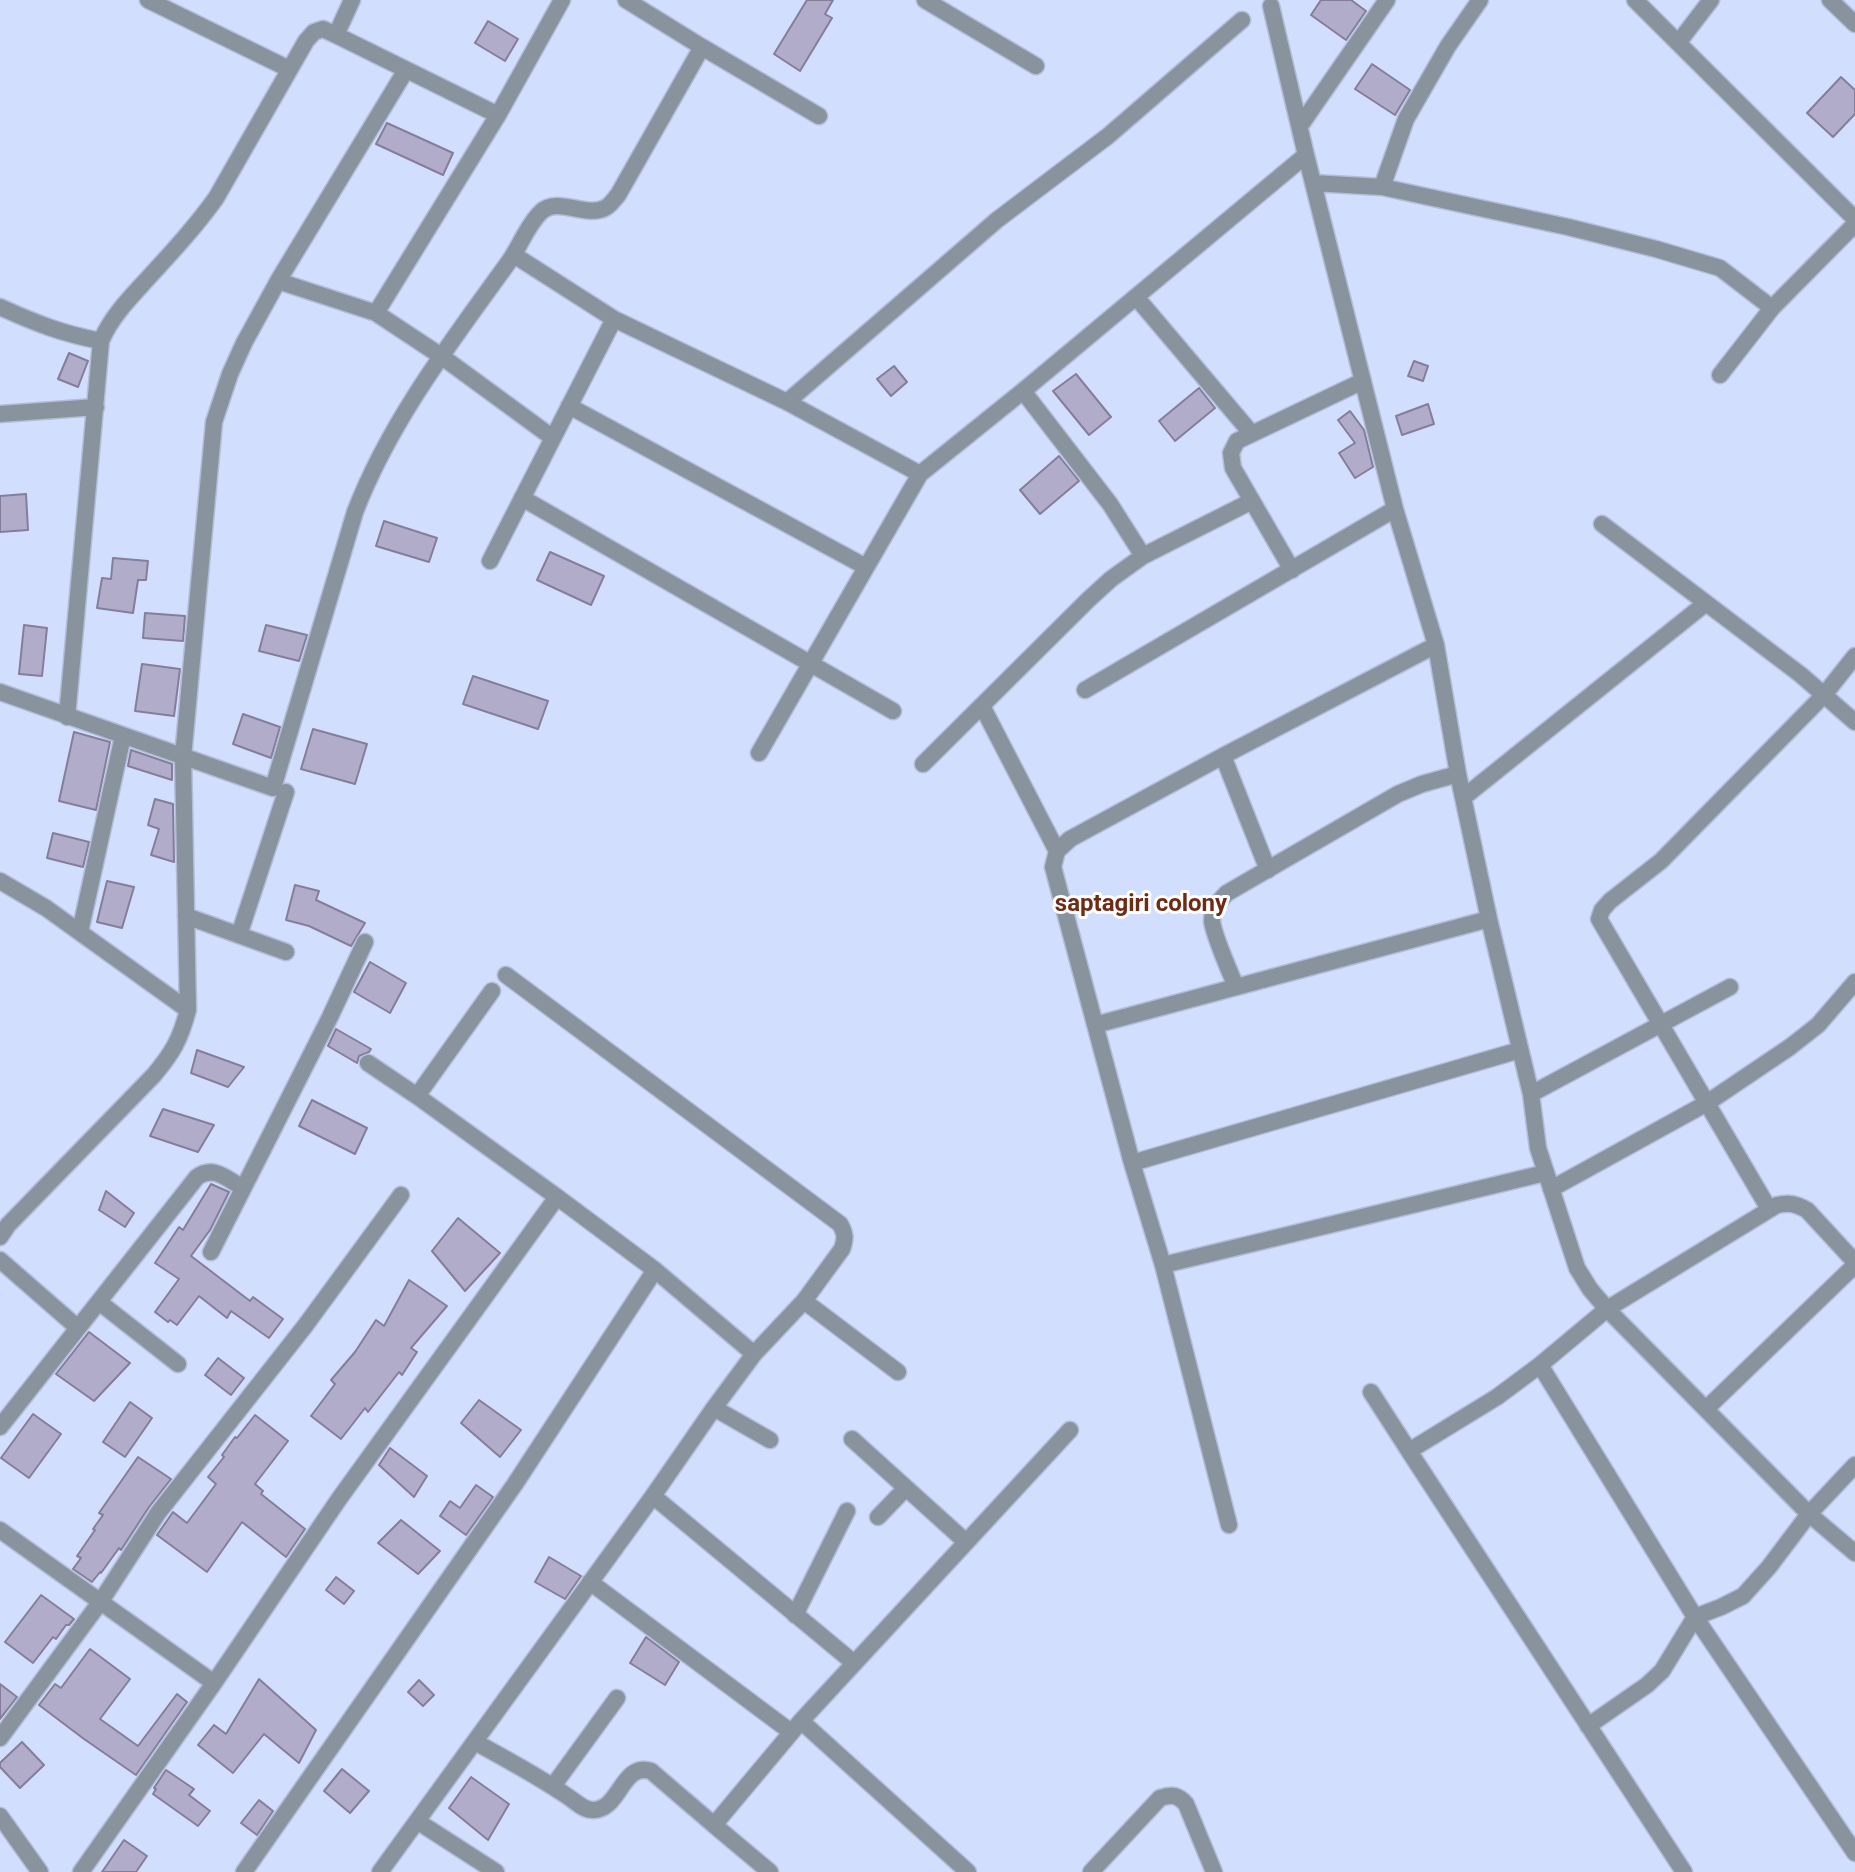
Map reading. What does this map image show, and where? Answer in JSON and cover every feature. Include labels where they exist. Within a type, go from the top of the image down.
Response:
[{"type":"street","points":[[148,0],[289,69]]},
{"type":"street","points":[[336,35],[352,0]]},
{"type":"street","points":[[376,313],[498,115],[562,0]]},
{"type":"street","points":[[626,0],[819,116]]},
{"type":"street","points":[[925,0],[1036,66]]},
{"type":"street","points":[[1300,126],[1387,0]]},
{"type":"street","points":[[1382,187],[1406,119],[1448,46],[1480,0]]},
{"type":"street","points":[[1635,0],[1855,222],[1772,308],[1720,375]]},
{"type":"street","points":[[1678,43],[1711,0]]},
{"type":"street","points":[[1830,0],[1855,24]]},
{"type":"street","points":[[1271,6],[1395,509],[1436,645],[1458,774],[1531,1094],[1538,1148],[1577,1268],[1607,1309],[1809,1514],[1855,1553]]},
{"type":"street","points":[[787,402],[997,220],[1108,136],[1242,20]]},
{"type":"street","points":[[67,717],[101,341],[119,310],[198,223],[216,198],[306,41],[314,32],[323,29],[498,115]]},
{"type":"street","points":[[0,692],[273,788],[355,512],[382,450],[441,356],[514,255],[538,214],[547,207],[596,211],[608,207],[618,195],[702,47]]},
{"type":"street","points":[[0,1237],[8,1225],[154,1075],[174,1051],[182,1032],[188,1010],[183,757],[214,422],[244,343],[278,281],[406,70]]},
{"type":"street","points":[[759,753],[920,474],[1306,155]]},
{"type":"street","points":[[1313,183],[1382,187],[1656,249],[1720,268],[1772,308]]},
{"type":"street","points":[[514,255],[614,319],[787,402],[920,474]]},
{"type":"street","points":[[278,281],[376,313],[553,438]]},
{"type":"street","points":[[1136,297],[1252,434]]},
{"type":"street","points":[[0,307],[50,329],[101,341]]},
{"type":"street","points":[[490,561],[614,319]]},
{"type":"street","points":[[1292,570],[1233,468],[1231,453],[1237,441],[1363,381]]},
{"type":"street","points":[[1023,391],[1110,504],[1143,556]]},
{"type":"street","points":[[569,406],[866,567]]},
{"type":"street","points":[[0,414],[96,407]]},
{"type":"street","points":[[522,498],[893,711]]},
{"type":"street","points":[[923,764],[1111,579],[1143,556],[1252,501]]},
{"type":"street","points":[[1085,690],[1395,509]]},
{"type":"street","points":[[1602,524],[1855,722]]},
{"type":"street","points":[[1464,797],[1706,603]]},
{"type":"street","points":[[1229,1525],[1163,1265],[1132,1163],[1053,867],[1057,851],[1070,839],[1436,645]]},
{"type":"street","points":[[1769,1209],[1599,919],[1602,910],[1661,861],[1824,695],[1855,656]]},
{"type":"street","points":[[982,706],[1057,851]]},
{"type":"street","points":[[80,932],[123,736]]},
{"type":"street","points":[[1223,756],[1268,870]]},
{"type":"street","points":[[1236,987],[1212,922],[1218,902],[1227,893],[1398,794],[1458,774]]},
{"type":"street","points":[[239,935],[286,792]]},
{"type":"street","points":[[0,881],[46,908],[188,1010]]},
{"type":"street","points":[[186,916],[286,952]]},
{"type":"street","points":[[1095,1025],[1489,919]]},
{"type":"street","points":[[211,1252],[365,942]]},
{"type":"street","points":[[380,1872],[714,1408],[754,1354],[804,1301],[845,1241],[840,1224],[506,975]]},
{"type":"street","points":[[1531,1094],[1730,987]]},
{"type":"street","points":[[1163,1265],[1548,1181],[1707,1103],[1818,1025],[1853,988]]},
{"type":"street","points":[[417,1096],[492,991]]},
{"type":"street","points":[[1132,1163],[1520,1050]]},
{"type":"street","points":[[368,1063],[655,1270],[754,1354]]},
{"type":"street","points":[[0,1427],[197,1177],[212,1171],[243,1188]]},
{"type":"street","points":[[0,1738],[101,1601],[158,1513],[295,1339],[401,1195]]},
{"type":"street","points":[[81,1872],[339,1499],[557,1197]]},
{"type":"street","points":[[1409,1451],[1497,1397],[1607,1309],[1769,1209],[1788,1203],[1797,1204],[1807,1210],[1855,1264],[1706,1409]]},
{"type":"street","points":[[0,1260],[78,1328]]},
{"type":"street","points":[[244,1872],[515,1484],[655,1270]]},
{"type":"street","points":[[804,1301],[898,1372]]},
{"type":"street","points":[[99,1302],[178,1364]]},
{"type":"street","points":[[1540,1365],[1695,1617],[1855,1853]]},
{"type":"street","points":[[1371,1392],[1684,1872]]},
{"type":"street","points":[[714,1408],[770,1440]]},
{"type":"street","points":[[714,1825],[796,1726],[1070,1430]]},
{"type":"street","points":[[852,1439],[966,1542]]},
{"type":"street","points":[[1588,1726],[1662,1671],[1695,1617],[1743,1596],[1809,1514],[1855,1465]]},
{"type":"street","points":[[878,1517],[906,1488]]},
{"type":"street","points":[[653,1496],[854,1663]]},
{"type":"street","points":[[795,1615],[847,1511]]},
{"type":"street","points":[[0,1530],[214,1683]]},
{"type":"street","points":[[590,1582],[796,1726],[968,1872]]},
{"type":"street","points":[[553,1786],[617,1698]]},
{"type":"street","points":[[475,1742],[553,1786],[588,1810],[598,1810],[608,1804],[630,1775],[642,1768],[651,1771],[770,1872]]},
{"type":"street","points":[[1091,1872],[1160,1798],[1171,1794],[1180,1797],[1186,1804],[1214,1872]]},
{"type":"street","points":[[0,1816],[40,1872]]},
{"type":"street","points":[[417,1821],[496,1872]]},
{"type":"building","points":[[807,0],[833,0],[825,14],[832,18],[800,71],[774,54]]},
{"type":"building","points":[[1321,0],[1351,0],[1366,11],[1346,40],[1311,15]]},
{"type":"building","points":[[488,21],[518,39],[505,61],[475,43]]},
{"type":"building","points":[[1372,64],[1410,90],[1395,115],[1355,89]]},
{"type":"building","points":[[1841,77],[1855,90],[1855,114],[1833,137],[1807,113]]},
{"type":"building","points":[[387,123],[453,153],[443,175],[376,144]]},
{"type":"building","points":[[69,353],[88,361],[78,387],[58,379]]},
{"type":"building","points":[[1414,361],[1428,366],[1423,381],[1408,376]]},
{"type":"building","points":[[894,366],[907,382],[891,396],[877,379]]},
{"type":"building","points":[[1076,374],[1111,417],[1089,435],[1053,391]]},
{"type":"building","points":[[1199,388],[1215,408],[1175,441],[1159,421]]},
{"type":"building","points":[[1428,404],[1434,424],[1402,435],[1396,416]]},
{"type":"building","points":[[1350,411],[1364,430],[1373,467],[1355,478],[1339,453],[1355,443],[1338,420]]},
{"type":"building","points":[[1059,456],[1079,481],[1040,514],[1020,490]]},
{"type":"building","points":[[26,494],[28,530],[0,532],[0,496]]},
{"type":"building","points":[[384,521],[437,538],[429,562],[376,546]]},
{"type":"building","points":[[550,552],[604,576],[591,605],[537,580]]},
{"type":"building","points":[[113,558],[148,561],[146,580],[138,580],[133,613],[97,608],[102,578],[111,579]]},
{"type":"building","points":[[145,613],[185,616],[183,641],[143,638]]},
{"type":"building","points":[[24,625],[47,628],[42,676],[19,674]]},
{"type":"building","points":[[266,625],[307,635],[299,661],[259,651]]},
{"type":"building","points":[[142,664],[180,669],[174,716],[135,711]]},
{"type":"building","points":[[473,676],[548,701],[538,729],[463,704]]},
{"type":"building","points":[[243,714],[280,727],[271,758],[233,744]]},
{"type":"building","points":[[313,729],[367,744],[355,784],[301,769]]},
{"type":"building","points":[[74,732],[110,742],[96,810],[59,801]]},
{"type":"building","points":[[131,750],[172,764],[172,780],[128,766]]},
{"type":"building","points":[[155,799],[173,804],[174,862],[151,855],[159,829],[148,825]]},
{"type":"building","points":[[53,833],[89,842],[83,867],[47,858]]},
{"type":"building","points":[[107,881],[134,887],[122,928],[97,922]]},
{"type":"building","points":[[295,885],[319,891],[316,900],[365,923],[351,946],[309,926],[286,920]]},
{"type":"building","points":[[370,962],[406,983],[390,1013],[354,992]]},
{"type":"building","points":[[336,1029],[371,1049],[359,1056],[357,1063],[328,1046]]},
{"type":"building","points":[[197,1050],[244,1067],[228,1087],[191,1073]]},
{"type":"building","points":[[312,1100],[367,1128],[355,1154],[299,1126]]},
{"type":"building","points":[[163,1109],[214,1125],[198,1152],[150,1136]]},
{"type":"building","points":[[211,1184],[229,1192],[210,1230],[191,1256],[250,1301],[253,1297],[283,1319],[269,1338],[231,1311],[227,1318],[199,1296],[177,1325],[155,1312],[179,1279],[155,1263],[179,1227],[183,1230]]},
{"type":"building","points":[[106,1191],[134,1213],[125,1227],[99,1210]]},
{"type":"building","points":[[458,1218],[500,1253],[465,1291],[432,1251]]},
{"type":"building","points":[[409,1280],[447,1306],[411,1348],[417,1352],[402,1375],[399,1372],[368,1412],[365,1408],[341,1439],[311,1416],[335,1384],[331,1380],[376,1320],[384,1326]]},
{"type":"building","points":[[89,1332],[130,1363],[94,1401],[56,1374]]},
{"type":"building","points":[[218,1358],[244,1378],[231,1395],[205,1375]]},
{"type":"building","points":[[479,1400],[521,1430],[500,1457],[461,1423]]},
{"type":"building","points":[[130,1402],[152,1418],[125,1457],[103,1442]]},
{"type":"building","points":[[33,1414],[61,1434],[29,1478],[1,1458]]},
{"type":"building","points":[[255,1415],[288,1441],[255,1484],[263,1491],[261,1494],[305,1529],[286,1557],[242,1522],[207,1572],[157,1535],[173,1512],[187,1523],[216,1484],[208,1477],[235,1437]]},
{"type":"building","points":[[390,1448],[427,1476],[414,1497],[379,1465]]},
{"type":"building","points":[[138,1457],[171,1479],[121,1550],[119,1548],[92,1582],[73,1569],[81,1558],[77,1556],[103,1515],[99,1513]]},
{"type":"building","points":[[476,1485],[493,1497],[466,1535],[440,1516],[450,1501],[460,1508]]},
{"type":"building","points":[[401,1520],[440,1551],[418,1574],[378,1543]]},
{"type":"building","points":[[549,1557],[581,1576],[565,1599],[535,1582]]},
{"type":"building","points":[[336,1577],[354,1591],[344,1604],[326,1590]]},
{"type":"building","points":[[41,1595],[74,1619],[56,1639],[53,1637],[33,1663],[5,1642]]},
{"type":"building","points":[[646,1637],[679,1662],[665,1685],[630,1663]]},
{"type":"building","points":[[90,1649],[130,1679],[100,1719],[138,1746],[177,1694],[187,1702],[136,1775],[39,1705],[55,1684],[61,1688]]},
{"type":"building","points":[[259,1679],[316,1730],[299,1763],[264,1734],[233,1773],[198,1745],[214,1725],[226,1734]]},
{"type":"building","points":[[419,1680],[434,1695],[423,1706],[408,1692]]},
{"type":"building","points":[[0,1684],[17,1697],[0,1719]]},
{"type":"building","points":[[22,1742],[44,1765],[20,1788],[0,1767],[0,1763]]},
{"type":"building","points":[[342,1769],[369,1791],[350,1813],[324,1791]]},
{"type":"building","points":[[166,1770],[194,1789],[189,1795],[210,1811],[198,1826],[153,1794]]},
{"type":"building","points":[[471,1777],[509,1804],[488,1840],[449,1808]]},
{"type":"building","points":[[259,1800],[273,1811],[257,1835],[241,1823]]},
{"type":"building","points":[[124,1840],[147,1856],[136,1872],[102,1872]]},
{"type":"district","name":"saptagiri colony","points":[[1141,905]]}]
